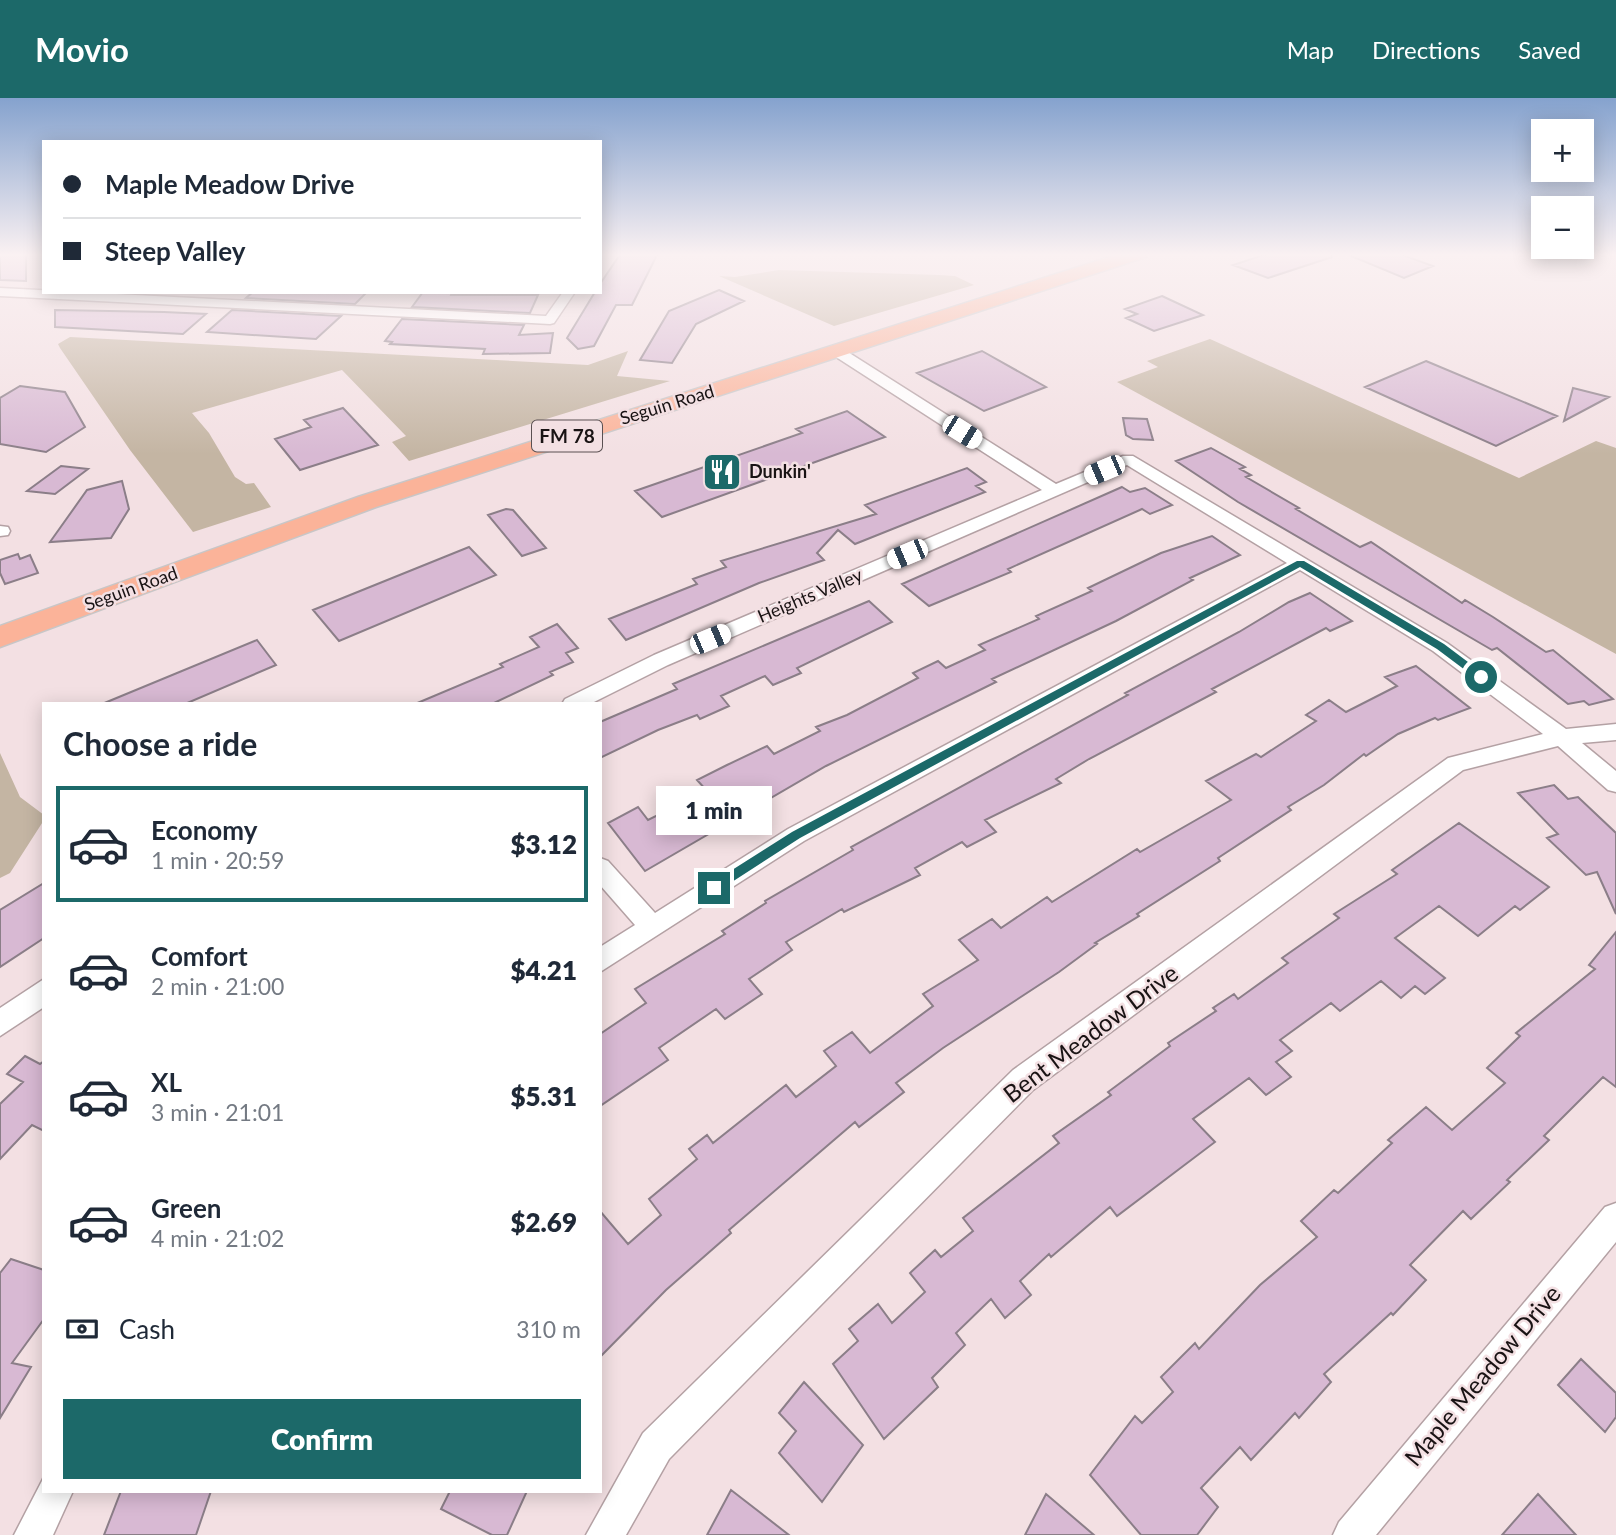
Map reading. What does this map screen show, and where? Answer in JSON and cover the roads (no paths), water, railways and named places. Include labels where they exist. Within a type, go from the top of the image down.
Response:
[{"type":"main road","name":"Seguin Road","points":[[0,637],[367,502],[935,320]]},
{"type":"street","points":[[838,352],[1055,491]]},
{"type":"street","name":"Heights Valley","points":[[576,702],[661,660],[1128,459],[1300,563]]},
{"type":"street","points":[[602,960],[796,835],[1300,563],[1440,647],[1562,737],[1616,784]]},
{"type":"street","name":"Bent Meadow Drive","points":[[605,1535],[656,1446],[1023,1080],[1456,764],[1562,737],[1616,732]]},
{"type":"street","points":[[602,870],[652,927]]},
{"type":"street","points":[[0,1024],[42,992]]},
{"type":"street","name":"Maple Meadow Drive","points":[[1365,1529],[1616,1217]]},
{"type":"street","points":[[33,1535],[54,1493]]},
{"type":"place","name":"Dunkin'","points":[[722,472]]}]
